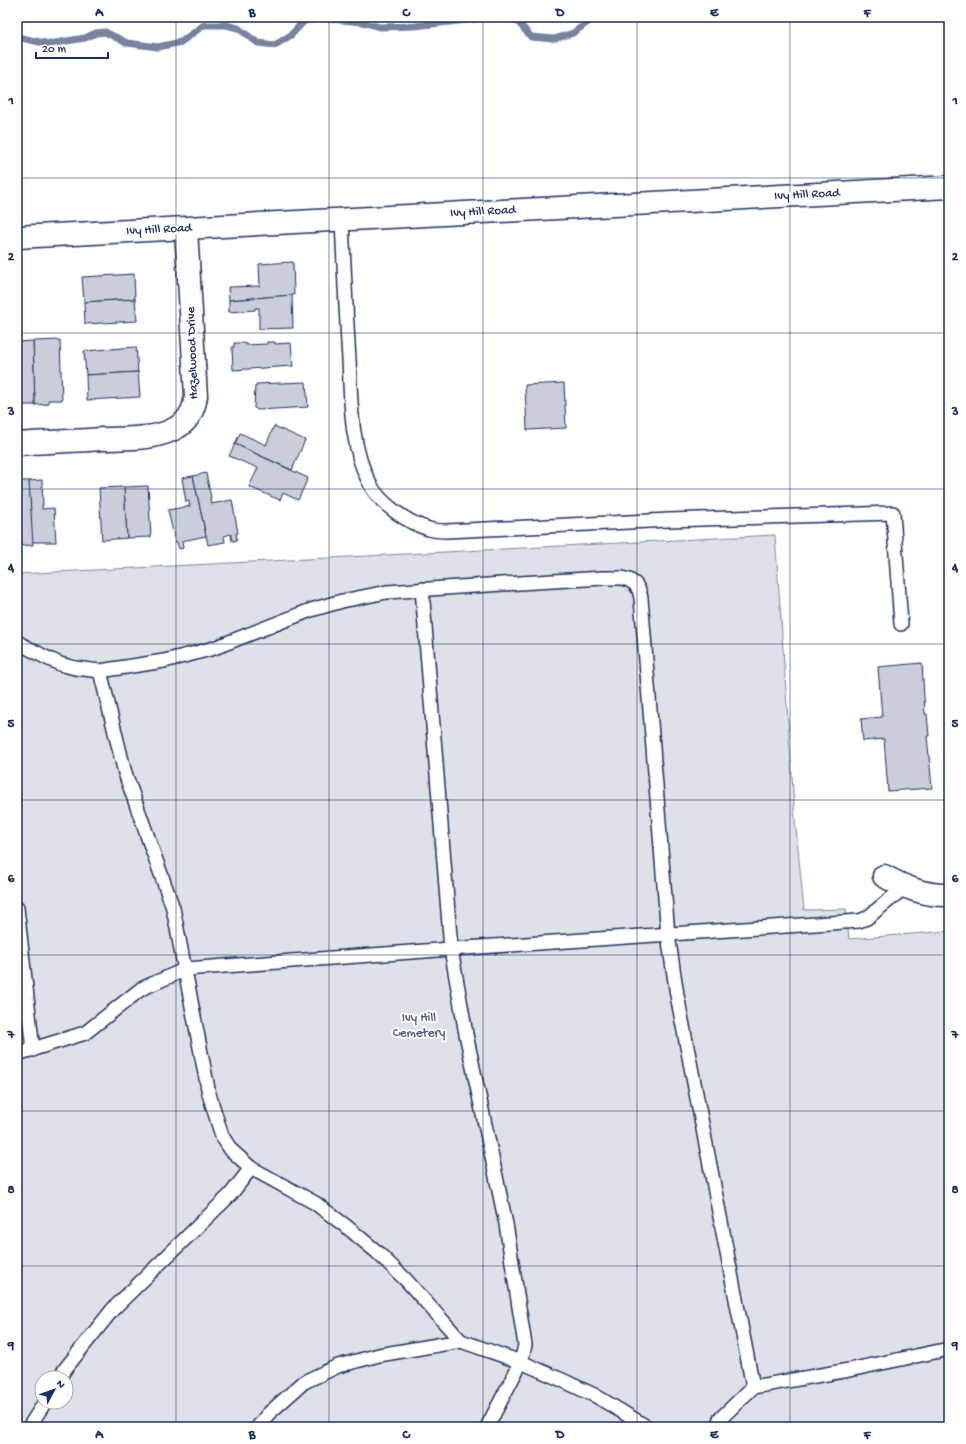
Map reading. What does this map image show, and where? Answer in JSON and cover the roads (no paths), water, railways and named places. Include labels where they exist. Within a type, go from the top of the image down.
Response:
[{"type":"street","name":"Ivy Hill Road","points":[[17,238],[949,187]]},
{"type":"street","name":"Hazelwood Drive","points":[[17,444],[154,436],[175,428],[185,422],[190,416],[194,407],[196,396],[186,229]]},
{"type":"street","points":[[884,876],[905,887],[922,892],[949,895]]},
{"type":"lane","points":[[342,220],[352,410],[360,462],[370,485],[382,500],[398,514],[430,530],[447,531],[669,520],[893,513],[901,624]]},
{"type":"lane","points":[[17,642],[60,664],[74,668],[100,671],[164,661],[214,648],[305,612],[342,601],[387,592],[610,578],[622,578],[635,584],[639,590],[641,598],[659,839],[668,935],[677,995],[753,1387]]},
{"type":"lane","points":[[422,589],[451,949],[468,1042],[506,1224],[525,1345],[521,1362],[487,1427]]},
{"type":"lane","points":[[100,671],[125,773],[173,908],[209,1094],[222,1136],[231,1150],[251,1168],[315,1203],[365,1242],[406,1280],[461,1341],[521,1362],[596,1396],[647,1427]]},
{"type":"lane","points":[[17,1054],[86,1033],[141,989],[186,970],[451,949],[859,921],[867,918],[905,887]]},
{"type":"lane","points":[[17,908],[33,1050]]},
{"type":"lane","points":[[64,1370],[113,1309],[231,1194],[251,1168]]},
{"type":"lane","points":[[258,1427],[268,1414],[304,1382],[338,1366],[378,1355],[461,1341]]},
{"type":"lane","points":[[717,1427],[720,1419],[753,1387],[849,1370],[949,1349]]},
{"type":"lane","points":[[29,1427],[40,1410]]},
{"type":"waterway","points":[[17,37],[49,44],[85,38],[96,33],[105,32],[127,43],[158,47],[181,42],[204,25],[226,25],[238,28],[258,43],[275,45],[291,35],[304,21],[322,18],[362,22],[380,27],[415,26],[492,17]]},
{"type":"waterway","points":[[511,17],[519,23],[531,37],[554,39],[573,33],[595,17]]},
{"type":"park label","name":"Ivy Hill Cemetery","points":[[419,1026]]}]
